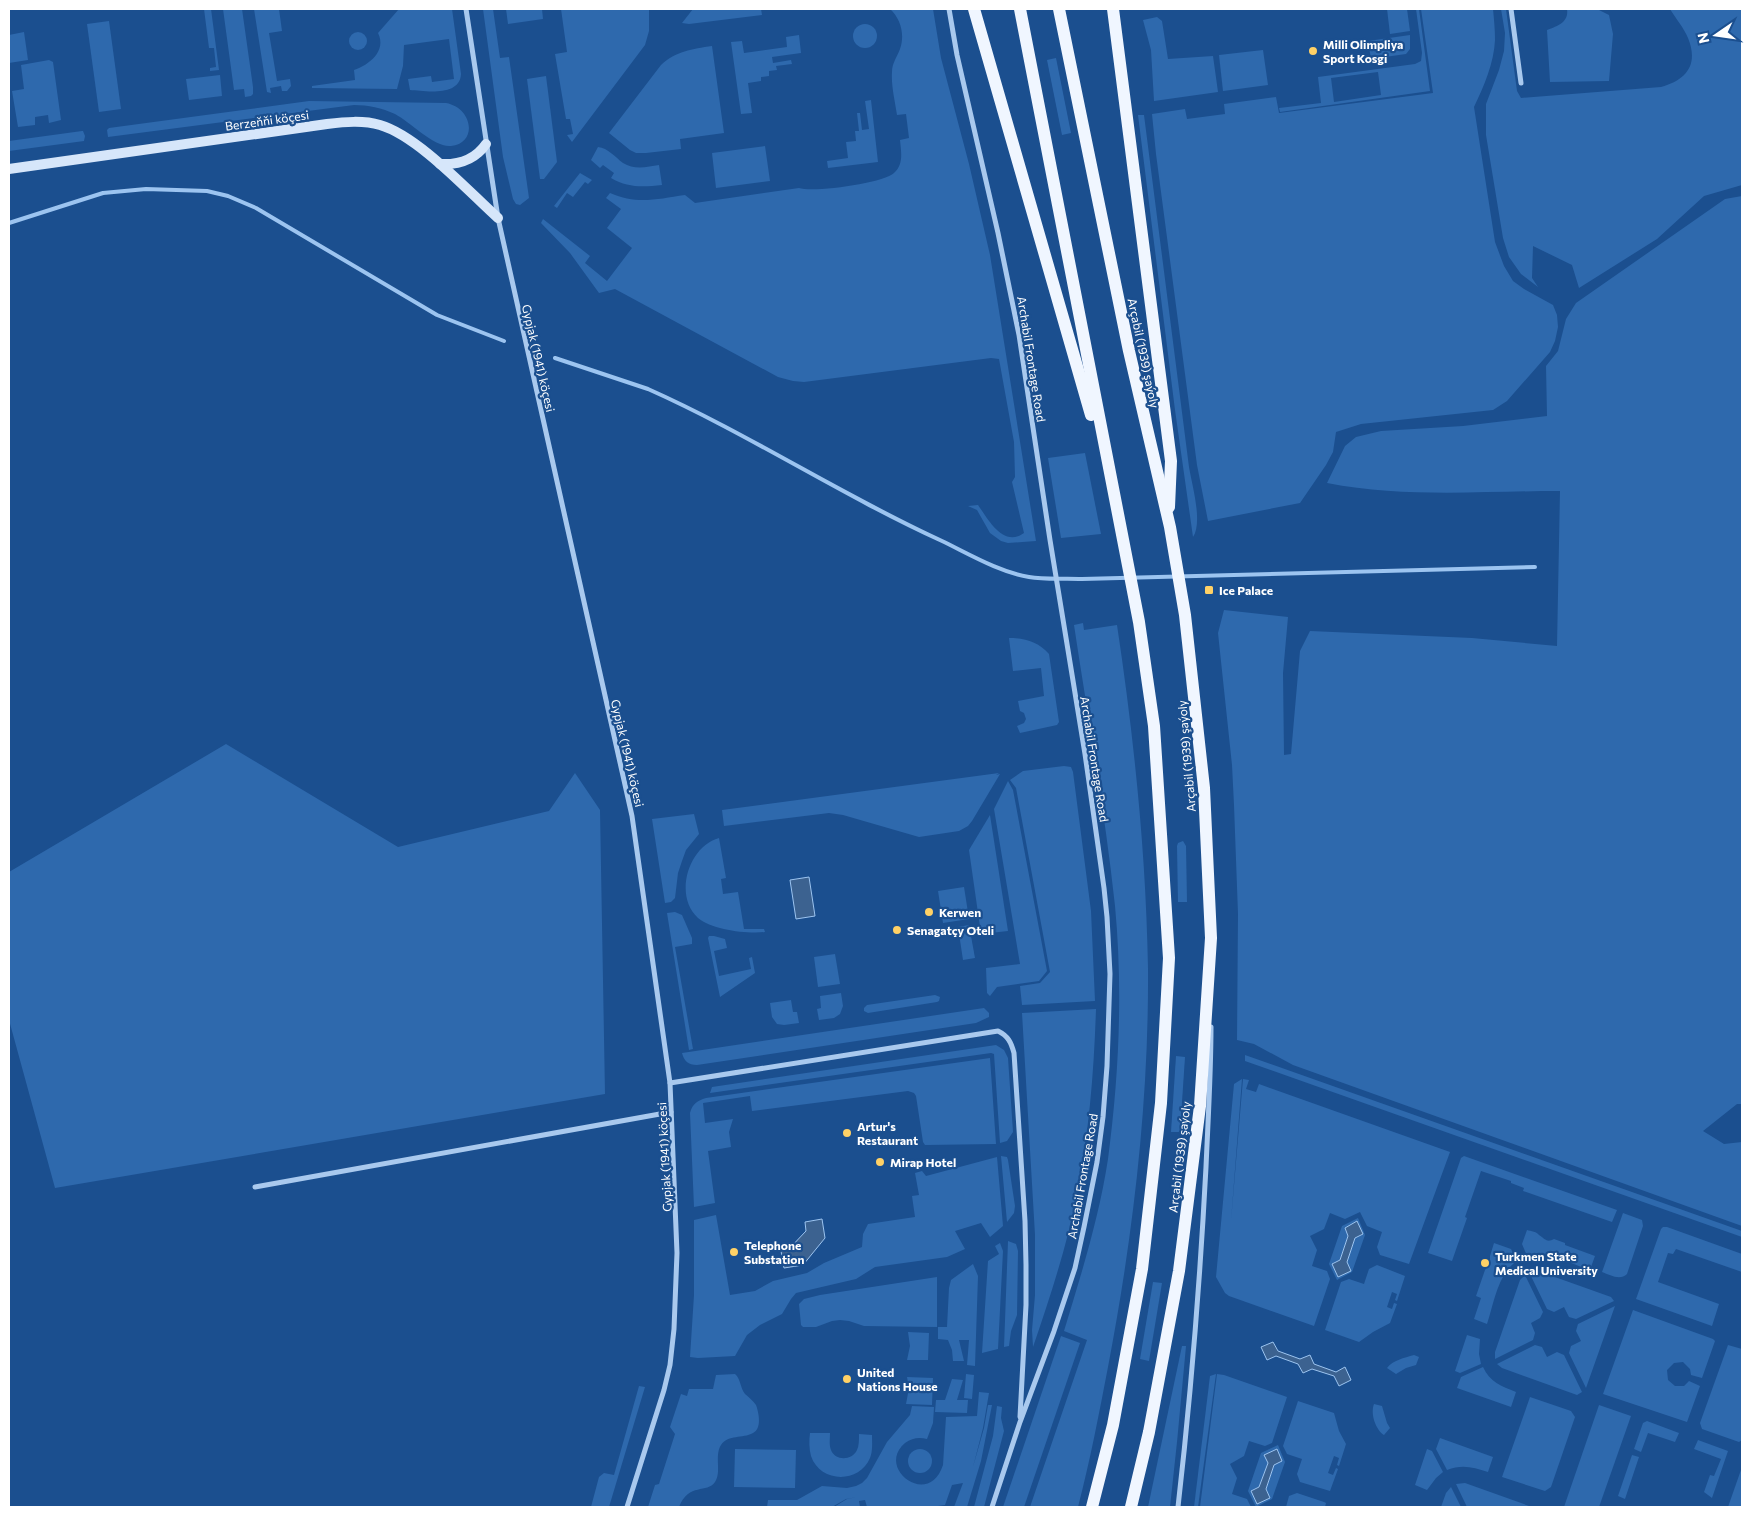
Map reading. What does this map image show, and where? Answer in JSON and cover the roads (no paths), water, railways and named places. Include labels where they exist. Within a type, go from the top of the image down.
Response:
[{"type":"main road","points":[[974,9],[1077,362],[1122,528]]},
{"type":"main road","name":"Arçabil (1939) şaýoly","points":[[1020,9],[1139,622],[1154,726],[1168,967],[1160,1103],[1142,1269],[1113,1425],[1092,1507]]},
{"type":"main road","name":"Arçabil (1939) şaýoly","points":[[1060,9],[1128,351],[1169,525],[1185,615],[1204,788],[1211,938],[1200,1106],[1179,1271],[1149,1432],[1131,1507]]},
{"type":"main road","points":[[1113,9],[1171,461],[1169,525]]},
{"type":"street","name":"Gypjak (1941) köçesi","points":[[466,9],[498,218],[632,816],[670,1083],[677,1253],[674,1329],[670,1365],[664,1390],[627,1507]]},
{"type":"street","name":"Archabil Frontage Road","points":[[949,9],[957,55],[998,233],[1019,335],[1063,625],[1085,754],[1107,916],[1110,974],[1107,1066],[1103,1117],[1097,1162],[1075,1268],[992,1507]]},
{"type":"street","points":[[1511,9],[1521,83]]},
{"type":"street","name":"Berzeňňi köçesi","points":[[9,169],[327,124],[357,122],[381,125],[398,133],[440,164],[498,218]]},
{"type":"street","points":[[440,164],[451,164],[472,158],[486,144]]},
{"type":"street","points":[[1178,1507],[1195,1347],[1205,1194],[1211,1062],[1211,938]]},
{"type":"street","points":[[670,1083],[998,1031],[1006,1035],[1014,1053],[1025,1221],[1026,1305],[1020,1422]]},
{"type":"street","points":[[255,1186],[671,1112]]},
{"type":"waterway","points":[[9,223],[103,193],[146,189],[207,191],[228,196],[256,208],[437,315],[504,341]]},
{"type":"waterway","points":[[555,358],[648,389],[722,425],[905,523],[973,557],[1018,575],[1082,579],[1535,567]]},
{"type":"place","name":"Milli Olimpliya Sport Kosgi","points":[[1313,51]]},
{"type":"place","name":"Ice Palace","points":[[1209,590]]},
{"type":"place","name":"Kerwen","points":[[929,912]]},
{"type":"place","name":"Senagatçy Oteli","points":[[897,930]]},
{"type":"place","name":"Artur's Restaurant","points":[[847,1133]]},
{"type":"place","name":"Mirap Hotel","points":[[880,1162]]},
{"type":"place","name":"Telephone Substation","points":[[734,1252]]},
{"type":"place","name":"Turkmen State Medical University","points":[[1485,1263]]},
{"type":"place","name":"United Nations House","points":[[847,1379]]}]
